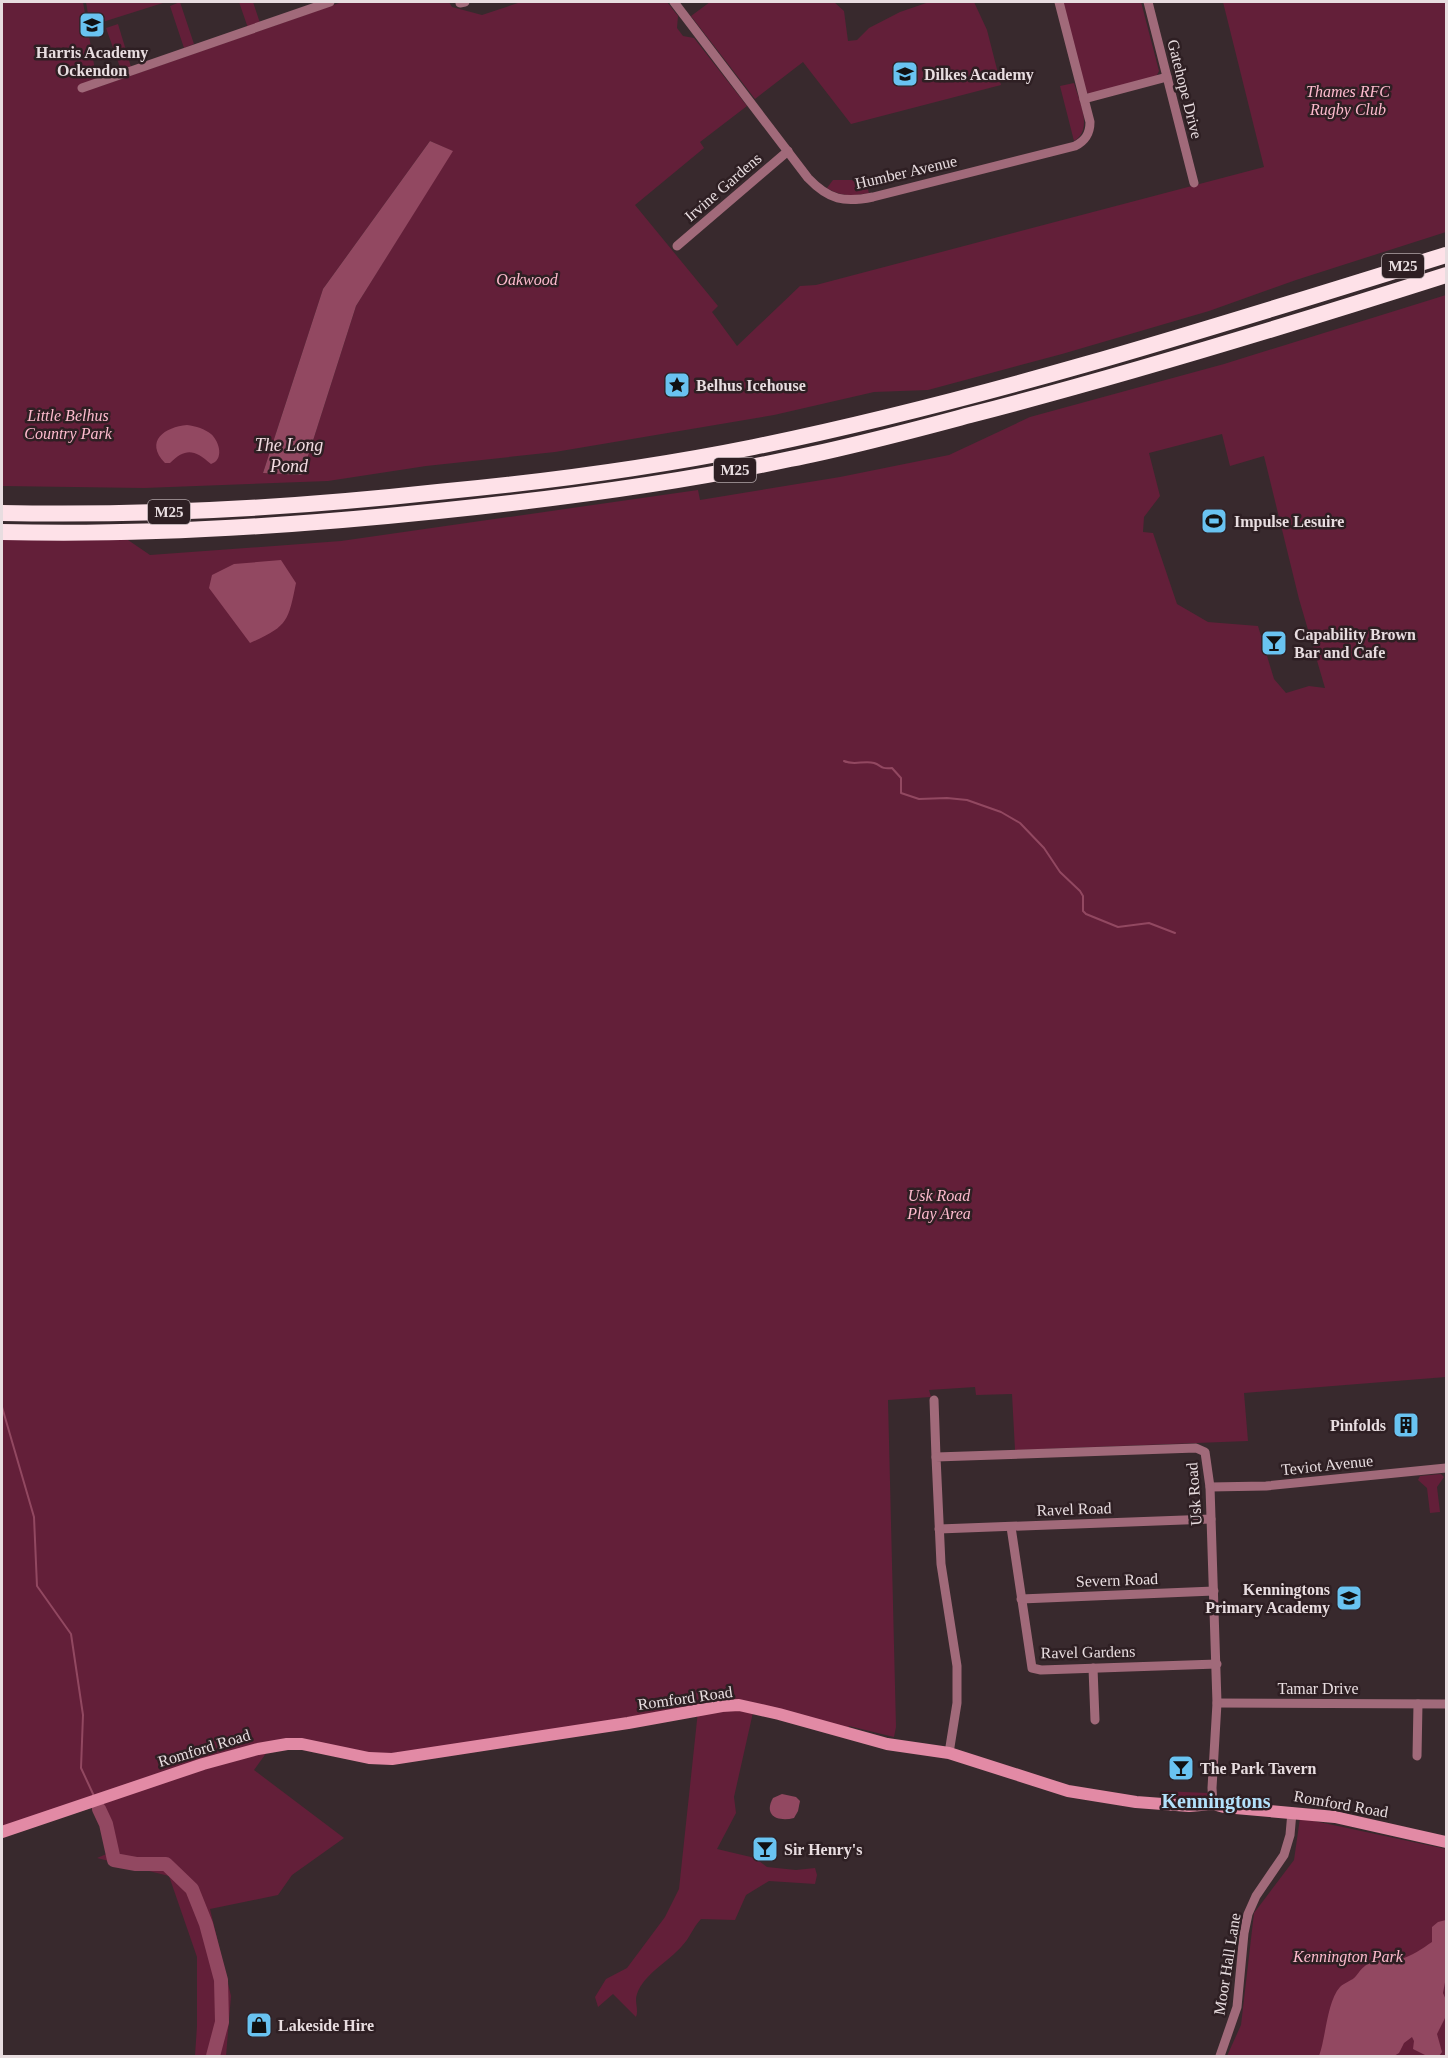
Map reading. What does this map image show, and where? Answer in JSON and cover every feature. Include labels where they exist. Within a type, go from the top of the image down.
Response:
[{"type":"highway","name":"M25","points":[[1359,282],[1446,249]]},
{"type":"highway","name":"M25","points":[[2,513],[148,513],[335,503],[521,483],[690,459],[802,437],[948,401],[1214,327],[1446,255]]},
{"type":"highway","name":"M25","points":[[2,532],[140,532],[298,525],[559,498],[692,478],[845,447],[1029,400],[1242,339],[1446,275]]},
{"type":"street","points":[[82,88],[330,2]]},
{"type":"street","name":"Humber Avenue","points":[[674,2],[808,178],[825,193],[842,200],[856,201],[1075,146],[1085,139],[1090,123],[1059,2]]},
{"type":"street","name":"Gatehope Drive","points":[[1148,2],[1194,183]]},
{"type":"street","points":[[1084,99],[1167,77]]},
{"type":"street","name":"Irvine Gardens","points":[[677,246],[788,151]]},
{"type":"street","points":[[934,1400],[939,1529],[944,1584],[957,1666],[957,1703],[949,1753]]},
{"type":"street","name":"Usk Road","points":[[936,1457],[1196,1448],[1205,1452],[1208,1457],[1210,1487],[1217,1664],[1213,1804]]},
{"type":"street","name":"Teviot Avenue","points":[[1210,1487],[1277,1485],[1446,1468]]},
{"type":"street","name":"Ravel Road","points":[[939,1529],[1211,1519]]},
{"type":"street","name":"Ravel Gardens","points":[[1011,1527],[1032,1668],[1041,1670],[1217,1664]]},
{"type":"street","name":"Severn Road","points":[[1021,1599],[1214,1592]]},
{"type":"street","points":[[1093,1668],[1095,1720]]},
{"type":"street","name":"Tamar Drive","points":[[1217,1703],[1446,1704]]},
{"type":"street","points":[[1417,1756],[1418,1704]]},
{"type":"street","name":"Romford Road","points":[[2,1832],[203,1764],[273,1746],[302,1744],[369,1758],[398,1758],[722,1706],[754,1708],[887,1744],[949,1753],[1053,1787],[1079,1793],[1170,1805],[1213,1804],[1224,1807],[1292,1812],[1363,1822],[1446,1842]]},
{"type":"street","name":"Moor Hall Lane","points":[[1220,2056],[1238,2007],[1244,1933],[1248,1914],[1256,1896],[1284,1855],[1290,1835],[1292,1812]]},
{"type":"green space","name":"Oakwood","points":[[2,2],[83,2],[98,87],[342,2],[449,2],[452,7],[482,15],[521,2],[667,2],[678,16],[677,28],[683,36],[694,38],[747,106],[700,142],[704,148],[635,205],[718,306],[712,312],[737,346],[800,286],[816,285],[1264,167],[1223,2],[1446,2],[1446,232],[1296,280],[1209,311],[928,390],[874,392],[774,415],[555,452],[426,466],[328,481],[144,488],[2,486]],"holes":[[[430,141],[452,151],[356,306],[302,475],[263,473],[323,289]]]},
{"type":"green space","points":[[86,2],[166,2],[90,26]]},
{"type":"green space","points":[[180,2],[194,44],[184,48],[170,6]]},
{"type":"green space","points":[[239,2],[253,2],[260,23],[248,28]]},
{"type":"green space","name":"Dilkes Academy","points":[[710,2],[834,2],[844,11],[848,41],[857,40],[869,28],[900,12],[929,2],[974,2],[987,30],[1001,85],[851,124],[803,62],[755,99],[691,16]]},
{"type":"green space","points":[[1062,2],[1141,2],[1159,71],[1156,77],[1089,94],[1086,92]]},
{"type":"green space","points":[[118,24],[131,67],[121,70],[106,28]]},
{"type":"green space","points":[[1074,83],[1084,122],[1080,136],[1074,141],[1060,86]]},
{"type":"green space","points":[[833,180],[865,180],[869,193],[852,195],[837,193],[827,188]]},
{"type":"green space","name":"Usk Road Play Area","points":[[1446,295],[1446,1377],[1244,1393],[1248,1441],[1015,1450],[1012,1394],[976,1395],[975,1387],[929,1390],[931,1397],[888,1400],[896,1727],[894,1737],[849,1726],[847,1734],[754,1708],[734,1797],[736,1813],[717,1849],[755,1858],[767,1867],[796,1870],[815,1868],[817,1875],[815,1884],[769,1881],[746,1895],[735,1920],[701,1919],[682,1946],[640,1987],[636,1997],[636,2017],[613,1994],[598,2007],[595,1997],[606,1979],[627,1968],[665,1917],[679,1889],[698,1711],[405,1758],[317,1746],[258,1749],[2,1831],[2,537],[128,540],[150,555],[341,541],[698,490],[700,500],[840,477],[949,455],[1030,417],[1224,364]],"holes":[[[1222,434],[1230,466],[1264,456],[1299,599],[1325,688],[1309,686],[1286,693],[1274,679],[1258,626],[1208,622],[1177,604],[1153,533],[1143,532],[1144,517],[1160,496],[1149,453]]]},
{"type":"green space","points":[[1441,1474],[1444,1477],[1437,1487],[1440,1512],[1430,1513],[1427,1488],[1418,1480],[1420,1476]]},
{"type":"green space","points":[[267,1752],[254,1770],[344,1838],[292,1875],[278,1895],[210,1909],[231,1996],[226,2056],[195,2056],[197,1957],[169,1876],[97,1858],[116,1853],[100,1804],[191,1773]]},
{"type":"green space","points":[[1162,1791],[1208,1793],[1210,1797],[1192,1801],[1163,1799]]},
{"type":"green space","name":"Kennington Park","points":[[1300,1818],[1446,1849],[1446,2056],[1227,2056],[1241,2025],[1254,1913],[1294,1860]]},
{"type":"water","name":"The Long Pond","points":[[430,141],[453,151],[356,306],[302,475],[263,473],[323,289]]},
{"type":"water","points":[[187,425],[203,429],[214,437],[219,450],[218,459],[215,462],[211,464],[190,452],[181,454],[170,463],[165,463],[156,448],[160,436],[171,429]]},
{"type":"water","points":[[281,560],[296,583],[288,615],[279,627],[250,643],[209,588],[212,575],[234,564]]},
{"type":"water","points":[[782,1794],[796,1797],[800,1801],[794,1818],[778,1818],[771,1813],[770,1804],[773,1798]]},
{"type":"water","points":[[1446,1920],[1446,1977],[1443,1993],[1446,2000],[1446,2016],[1437,2034],[1442,2052],[1439,2056],[1427,2056],[1413,2049],[1412,2037],[1394,2056],[1319,2056],[1329,2010],[1340,1987],[1370,1963],[1380,1959],[1404,1958],[1421,1949],[1432,1942],[1432,1927]]},
{"type":"waterway","points":[[844,761],[870,762],[883,768],[892,768],[901,778],[901,793],[919,799],[967,800],[1001,812],[1020,823],[1044,848],[1060,872],[1080,891],[1083,896],[1083,911],[1086,914],[1118,927],[1149,923],[1175,933]]},
{"type":"waterway","points":[[2,1407],[34,1517],[37,1586],[71,1634],[83,1715],[81,1768],[94,1796]]},
{"type":"waterway","points":[[99,1809],[106,1824],[114,1860],[136,1864],[166,1864],[192,1889],[206,1924],[221,1980],[222,2022],[213,2056]]},
{"type":"place","name":"Harris Academy Ockendon","points":[[92,25]]},
{"type":"place","name":"Dilkes Academy","points":[[905,74]]},
{"type":"place","name":"Belhus Icehouse","points":[[677,385]]},
{"type":"place","name":"Impulse Lesuire","points":[[1214,521]]},
{"type":"place","name":"Capability Brown Bar and Cafe","points":[[1274,643]]},
{"type":"place","name":"Pinfolds","points":[[1406,1425]]},
{"type":"place","name":"Kenningtons Primary Academy","points":[[1349,1598]]},
{"type":"place","name":"The Park Tavern","points":[[1181,1768]]},
{"type":"place","name":"Sir Henry's","points":[[765,1849]]},
{"type":"place","name":"Lakeside Hire","points":[[259,2025]]},
{"type":"district","name":"Kenningtons","points":[[1216,1801]]},
{"type":"park label","name":"Thames RFC Rugby Club","points":[[1348,100]]},
{"type":"park label","name":"Little Belhus Country Park","points":[[68,424]]}]
